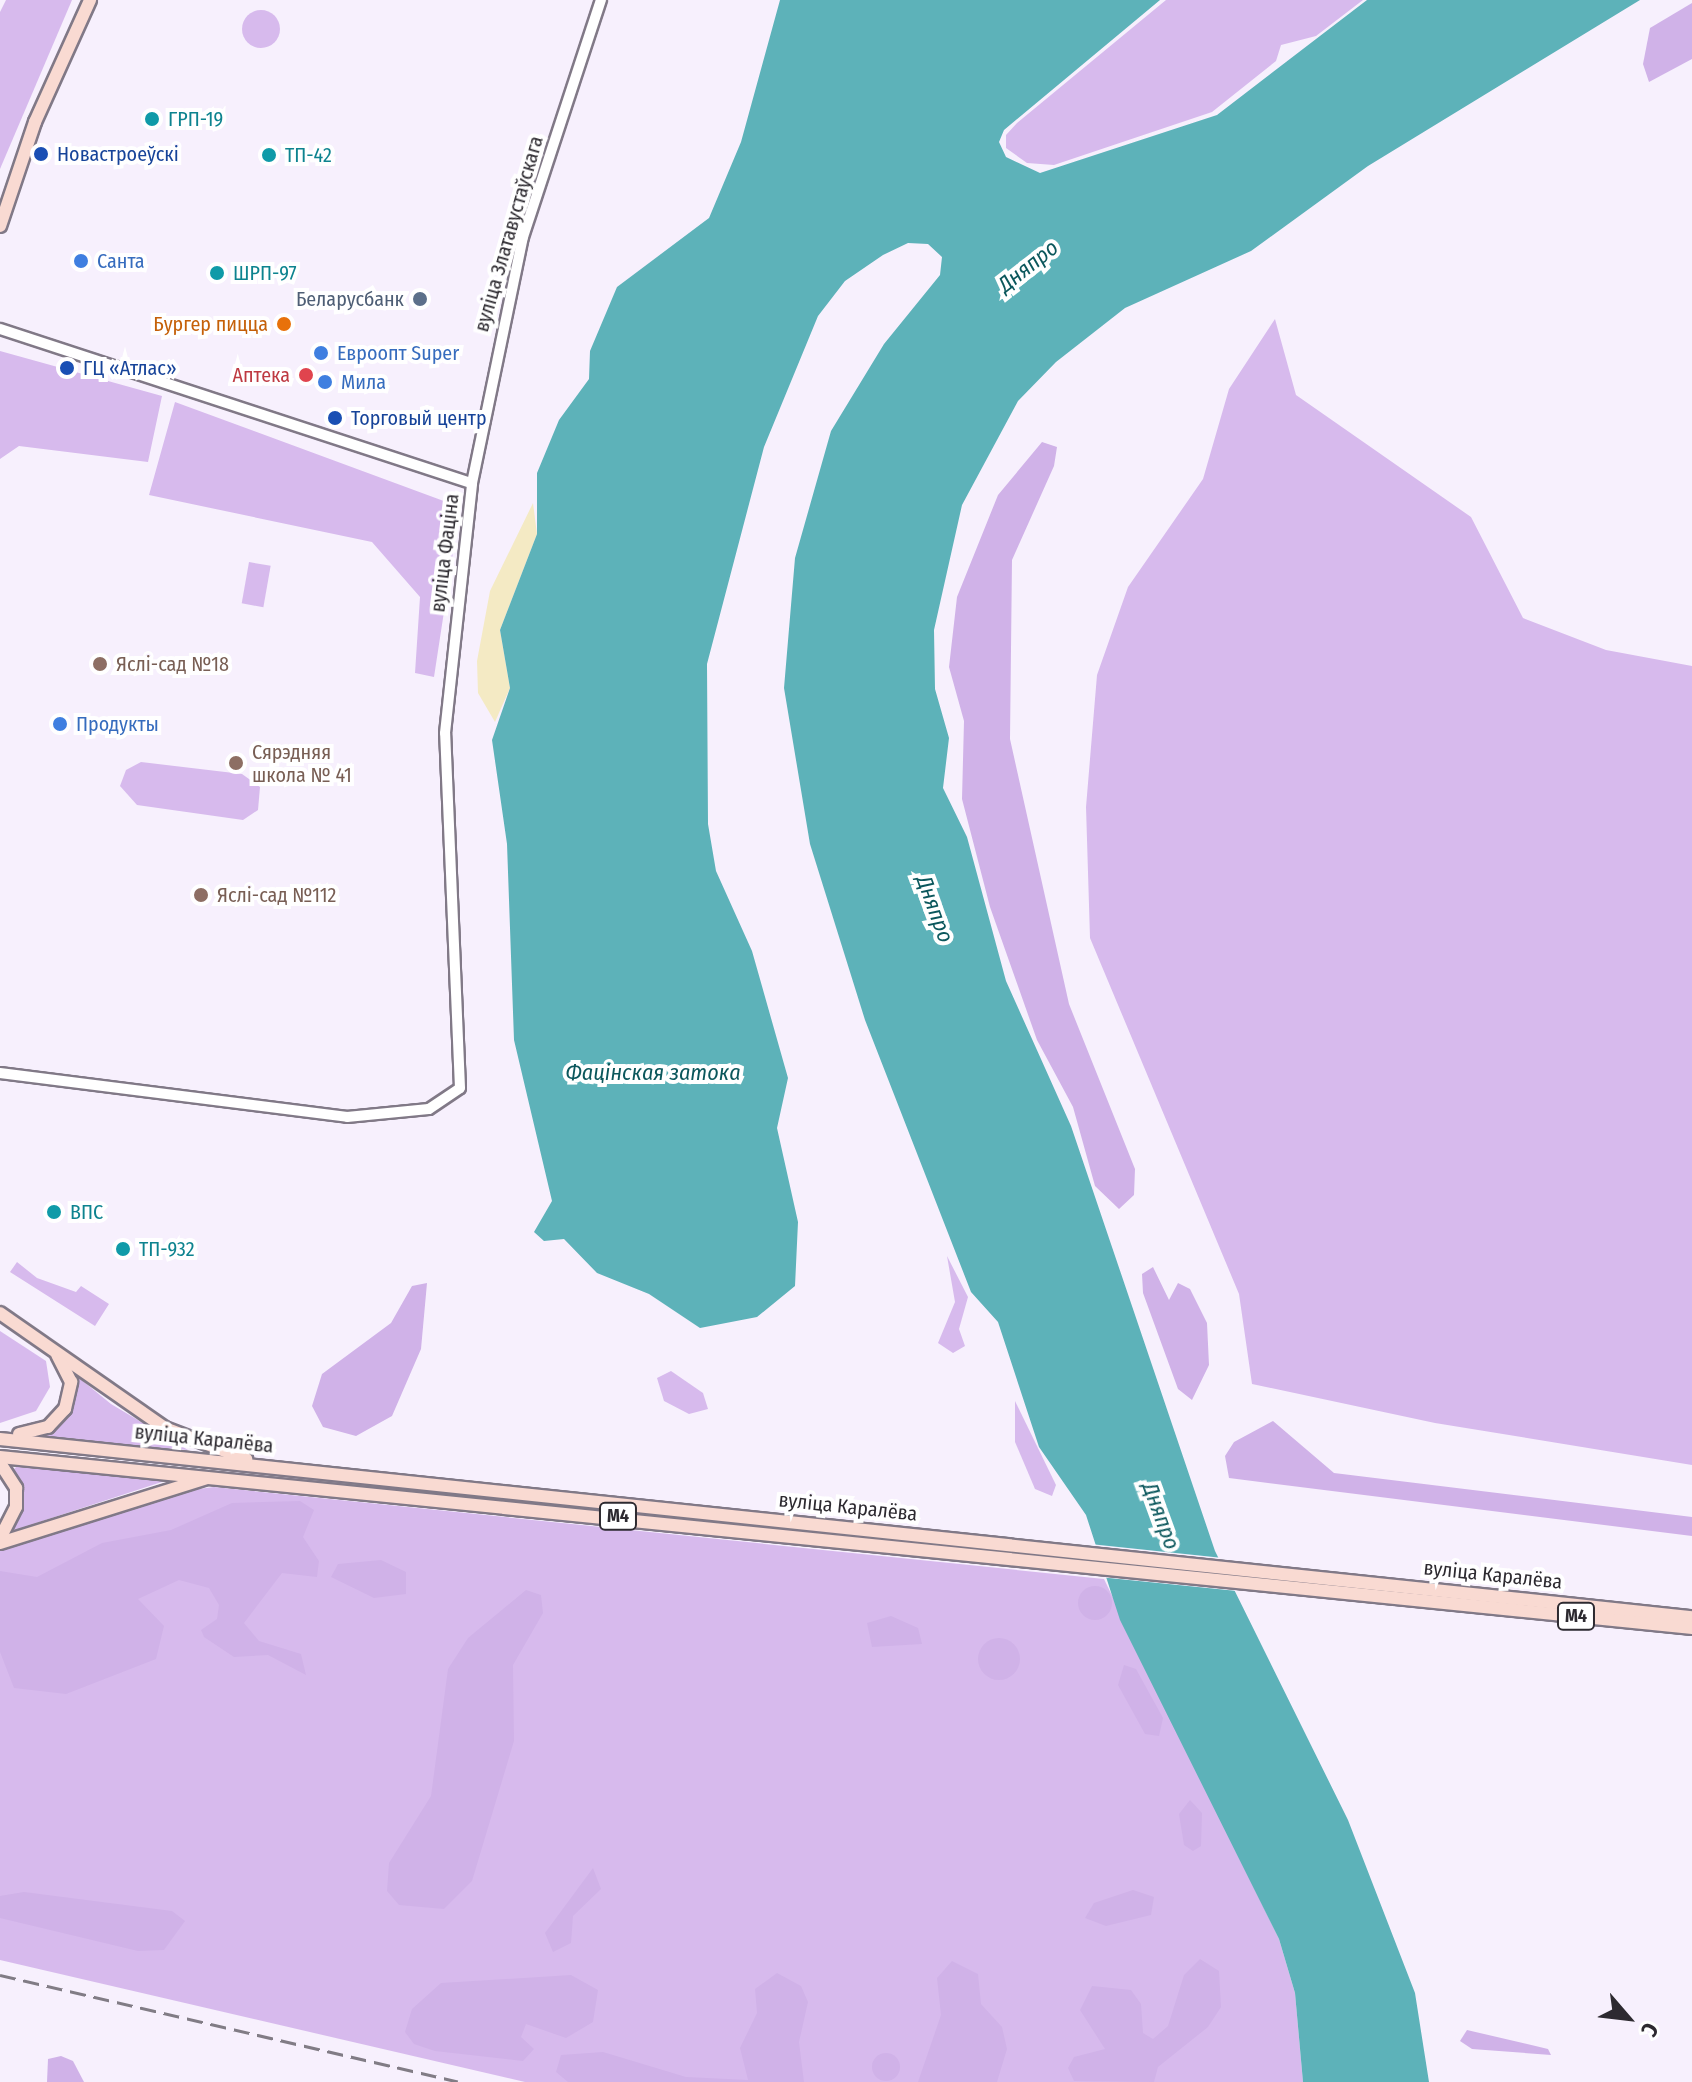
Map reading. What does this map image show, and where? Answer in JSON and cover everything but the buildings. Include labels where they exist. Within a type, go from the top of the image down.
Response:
[{"type":"main road","points":[[0,226],[35,122],[90,0]]},
{"type":"main road","points":[[0,1313],[165,1428],[260,1465]]},
{"type":"main road","points":[[0,1437],[34,1433],[65,1409],[71,1382],[51,1346]]},
{"type":"main road","name":"вуліца Каралёва","points":[[0,1437],[1460,1598],[1692,1628]]},
{"type":"main road","points":[[0,1460],[16,1488],[16,1507],[0,1540]]},
{"type":"main road","name":"вуліца Каралёва","points":[[0,1460],[221,1475],[949,1544]]},
{"type":"main road","points":[[0,1540],[151,1490],[221,1475]]},
{"type":"main road","name":"вуліца Каралёва","points":[[1460,1598],[1692,1617]]},
{"type":"street","name":"вуліца Златавустаўскага","points":[[472,483],[523,237],[601,0]]},
{"type":"street","name":"вуліца Фаціна","points":[[0,329],[472,483],[445,733],[448,895],[463,1075],[451,1100],[429,1109],[347,1117],[0,1073]]},
{"type":"shaded area","points":[[6,0],[72,0],[0,169],[0,12]]},
{"type":"shaded area","points":[[1166,0],[1363,0],[1316,36],[1281,45],[1276,61],[1212,112],[1054,165],[1027,163],[1006,148],[1006,135],[1017,123]]},
{"type":"shaded area","points":[[1692,3],[1692,59],[1649,82],[1643,64],[1650,28]]},
{"type":"shaded area","points":[[261,10],[274,16],[280,29],[274,42],[261,48],[248,42],[242,29],[248,16]]},
{"type":"shaded area","points":[[1275,319],[1296,395],[1471,517],[1523,618],[1606,650],[1692,666],[1692,1465],[1435,1423],[1252,1384],[1239,1294],[1090,938],[1086,807],[1097,675],[1128,587],[1203,479],[1229,389]]},
{"type":"shaded area","points":[[0,351],[162,396],[148,462],[19,446],[0,459]]},
{"type":"shaded area","points":[[175,402],[460,507],[434,677],[415,673],[420,597],[372,542],[149,495]]},
{"type":"shaded area","points":[[1042,442],[1057,447],[1054,466],[1012,560],[1010,739],[1069,1004],[1135,1169],[1134,1195],[1119,1209],[1095,1186],[1073,1107],[1037,1040],[990,907],[962,799],[964,721],[949,667],[957,597],[998,495]]},
{"type":"shaded area","points":[[249,562],[271,566],[263,607],[242,603]]},
{"type":"shaded area","points":[[141,762],[242,774],[260,787],[258,810],[243,820],[137,805],[120,786],[126,770]]},
{"type":"shaded area","points":[[947,1256],[968,1297],[959,1329],[965,1346],[953,1353],[938,1343],[955,1302]]},
{"type":"shaded area","points":[[17,1262],[37,1278],[76,1292],[81,1286],[109,1304],[95,1326],[10,1272]]},
{"type":"shaded area","points":[[1153,1267],[1169,1300],[1178,1283],[1190,1289],[1207,1323],[1209,1365],[1192,1400],[1178,1389],[1143,1293],[1142,1274]]},
{"type":"shaded area","points":[[427,1283],[421,1349],[392,1416],[356,1436],[323,1427],[312,1406],[322,1374],[391,1323],[412,1286]]},
{"type":"shaded area","points":[[0,1331],[46,1361],[50,1387],[36,1411],[0,1423]]},
{"type":"shaded area","points":[[671,1371],[703,1393],[708,1409],[689,1414],[664,1401],[657,1378]]},
{"type":"shaded area","points":[[73,1373],[111,1404],[188,1450],[44,1438],[72,1408]]},
{"type":"shaded area","points":[[1015,1401],[1056,1485],[1052,1496],[1035,1489],[1015,1442]]},
{"type":"shaded area","points":[[1273,1421],[1334,1473],[1692,1517],[1692,1536],[1229,1478],[1225,1456],[1234,1442]]},
{"type":"shaded area","points":[[20,1463],[177,1477],[12,1531],[21,1504],[13,1470]]},
{"type":"shaded area","points":[[214,1487],[1104,1579],[1279,1939],[1295,1993],[1303,2082],[525,2082],[0,1960],[0,1548],[175,1492]]},
{"type":"shaded area","points":[[300,1501],[314,1510],[303,1537],[319,1561],[317,1577],[282,1573],[244,1623],[259,1641],[301,1654],[306,1675],[268,1655],[234,1657],[204,1637],[201,1630],[217,1619],[219,1605],[209,1588],[179,1580],[138,1599],[164,1626],[156,1659],[66,1694],[14,1688],[0,1652],[0,1571],[37,1577],[102,1543],[171,1530],[232,1503]]},
{"type":"shaded area","points":[[381,1560],[406,1572],[406,1594],[374,1598],[331,1577],[338,1564]]},
{"type":"shaded area","points":[[1095,1586],[1107,1591],[1112,1603],[1107,1615],[1095,1620],[1083,1615],[1078,1603],[1083,1591]]},
{"type":"shaded area","points":[[526,1590],[541,1595],[543,1613],[513,1665],[514,1741],[472,1881],[444,1909],[399,1905],[387,1891],[389,1863],[431,1796],[448,1669],[468,1638]]},
{"type":"shaded area","points":[[891,1616],[918,1628],[922,1644],[872,1647],[867,1623]]},
{"type":"shaded area","points":[[999,1638],[1014,1644],[1020,1659],[1014,1674],[999,1680],[984,1674],[978,1659],[984,1644]]},
{"type":"shaded area","points":[[1124,1665],[1136,1669],[1163,1718],[1159,1736],[1145,1734],[1118,1685]]},
{"type":"shaded area","points":[[1190,1800],[1202,1813],[1201,1846],[1193,1851],[1184,1845],[1179,1814]]},
{"type":"shaded area","points":[[593,1868],[601,1889],[573,1916],[571,1943],[553,1952],[545,1933]]},
{"type":"shaded area","points":[[1133,1890],[1154,1897],[1151,1915],[1106,1926],[1085,1918],[1094,1903]]},
{"type":"shaded area","points":[[24,1892],[172,1911],[185,1921],[164,1950],[138,1951],[0,1918],[0,1896]]},
{"type":"shaded area","points":[[1200,1959],[1219,1971],[1221,2007],[1208,2027],[1158,2067],[1154,2082],[1074,2081],[1068,2068],[1074,2057],[1105,2049],[1080,2010],[1092,1986],[1131,1990],[1141,2004],[1143,2033],[1153,2039],[1168,2026],[1184,1975]]},
{"type":"shaded area","points":[[952,1961],[978,1974],[981,2004],[1002,2027],[1007,2049],[997,2082],[918,2082],[941,2015],[937,1978]]},
{"type":"shaded area","points":[[777,1973],[801,1986],[808,2002],[799,2042],[804,2082],[568,2082],[556,2072],[561,2055],[603,2052],[686,2077],[748,2080],[740,2048],[757,2013],[755,1989]]},
{"type":"shaded area","points":[[571,1975],[598,1990],[593,2022],[566,2038],[526,2024],[521,2037],[534,2049],[523,2061],[435,2051],[414,2044],[405,2032],[412,2009],[441,1983]]},
{"type":"shaded area","points":[[1467,2030],[1548,2049],[1551,2055],[1472,2049],[1460,2041]]},
{"type":"shaded area","points":[[886,2053],[896,2057],[900,2067],[896,2077],[886,2081],[876,2077],[872,2067],[876,2057]]},
{"type":"shaded area","points":[[61,2056],[73,2061],[84,2082],[47,2082],[48,2059]]},
{"type":"sand","points":[[533,503],[537,534],[500,630],[510,688],[495,722],[478,693],[477,661],[490,591]]},
{"type":"water","points":[[780,0],[1160,0],[1004,130],[999,142],[1006,157],[1040,173],[1217,115],[1367,0],[1640,0],[1368,166],[1251,251],[1125,308],[1056,362],[1018,401],[962,505],[934,630],[935,689],[949,738],[943,788],[967,837],[1006,981],[1071,1126],[1215,1551],[1348,1820],[1415,1993],[1429,2082],[1303,2082],[1295,1993],[1279,1939],[1120,1620],[1086,1515],[1039,1447],[998,1322],[971,1292],[865,1020],[810,844],[784,688],[795,558],[831,431],[884,344],[940,275],[942,257],[928,244],[908,243],[883,255],[845,281],[818,316],[764,447],[707,664],[708,824],[716,871],[752,951],[788,1078],[777,1128],[798,1222],[795,1286],[757,1317],[700,1328],[649,1294],[597,1273],[564,1239],[544,1241],[534,1232],[552,1201],[514,1040],[507,844],[492,740],[510,688],[500,630],[537,534],[537,473],[559,420],[589,379],[590,351],[617,287],[709,218],[741,142]]},
{"type":"pier","points":[[1090,1544],[1223,1558],[1237,1591],[1099,1577]]},
{"type":"railway","points":[[0,1975],[458,2082]]},
{"type":"place","name":"ГРП-19","points":[[152,119]]},
{"type":"place","name":"Новастроеўскі","points":[[41,154]]},
{"type":"place","name":"ТП-42","points":[[269,155]]},
{"type":"place","name":"Санта","points":[[81,261]]},
{"type":"place","name":"ШРП-97","points":[[217,273]]},
{"type":"place","name":"Беларусбанк","points":[[420,299]]},
{"type":"place","name":"Бургер пицца","points":[[284,324]]},
{"type":"place","name":"Евроопт Super","points":[[321,353]]},
{"type":"place","name":"ГЦ «Атлас»","points":[[67,368]]},
{"type":"place","name":"Аптека","points":[[306,375]]},
{"type":"place","name":"Мила","points":[[325,382]]},
{"type":"place","name":"Торговый центр","points":[[335,418]]},
{"type":"place","name":"Яслі-сад №18","points":[[100,664]]},
{"type":"place","name":"Продукты","points":[[60,724]]},
{"type":"place","name":"Сярэдняя школа № 41","points":[[236,763]]},
{"type":"place","name":"Яслі-сад №112","points":[[201,895]]},
{"type":"place","name":"ВПС","points":[[54,1212]]},
{"type":"place","name":"ТП-932","points":[[123,1249]]},
{"type":"water label","name":"Дняпро","points":[[1028,266]]},
{"type":"water label","name":"Дняпро","points":[[935,909]]},
{"type":"water label","name":"Фацінская затока","points":[[653,1073]]},
{"type":"water label","name":"Дняпро","points":[[1161,1516]]}]
